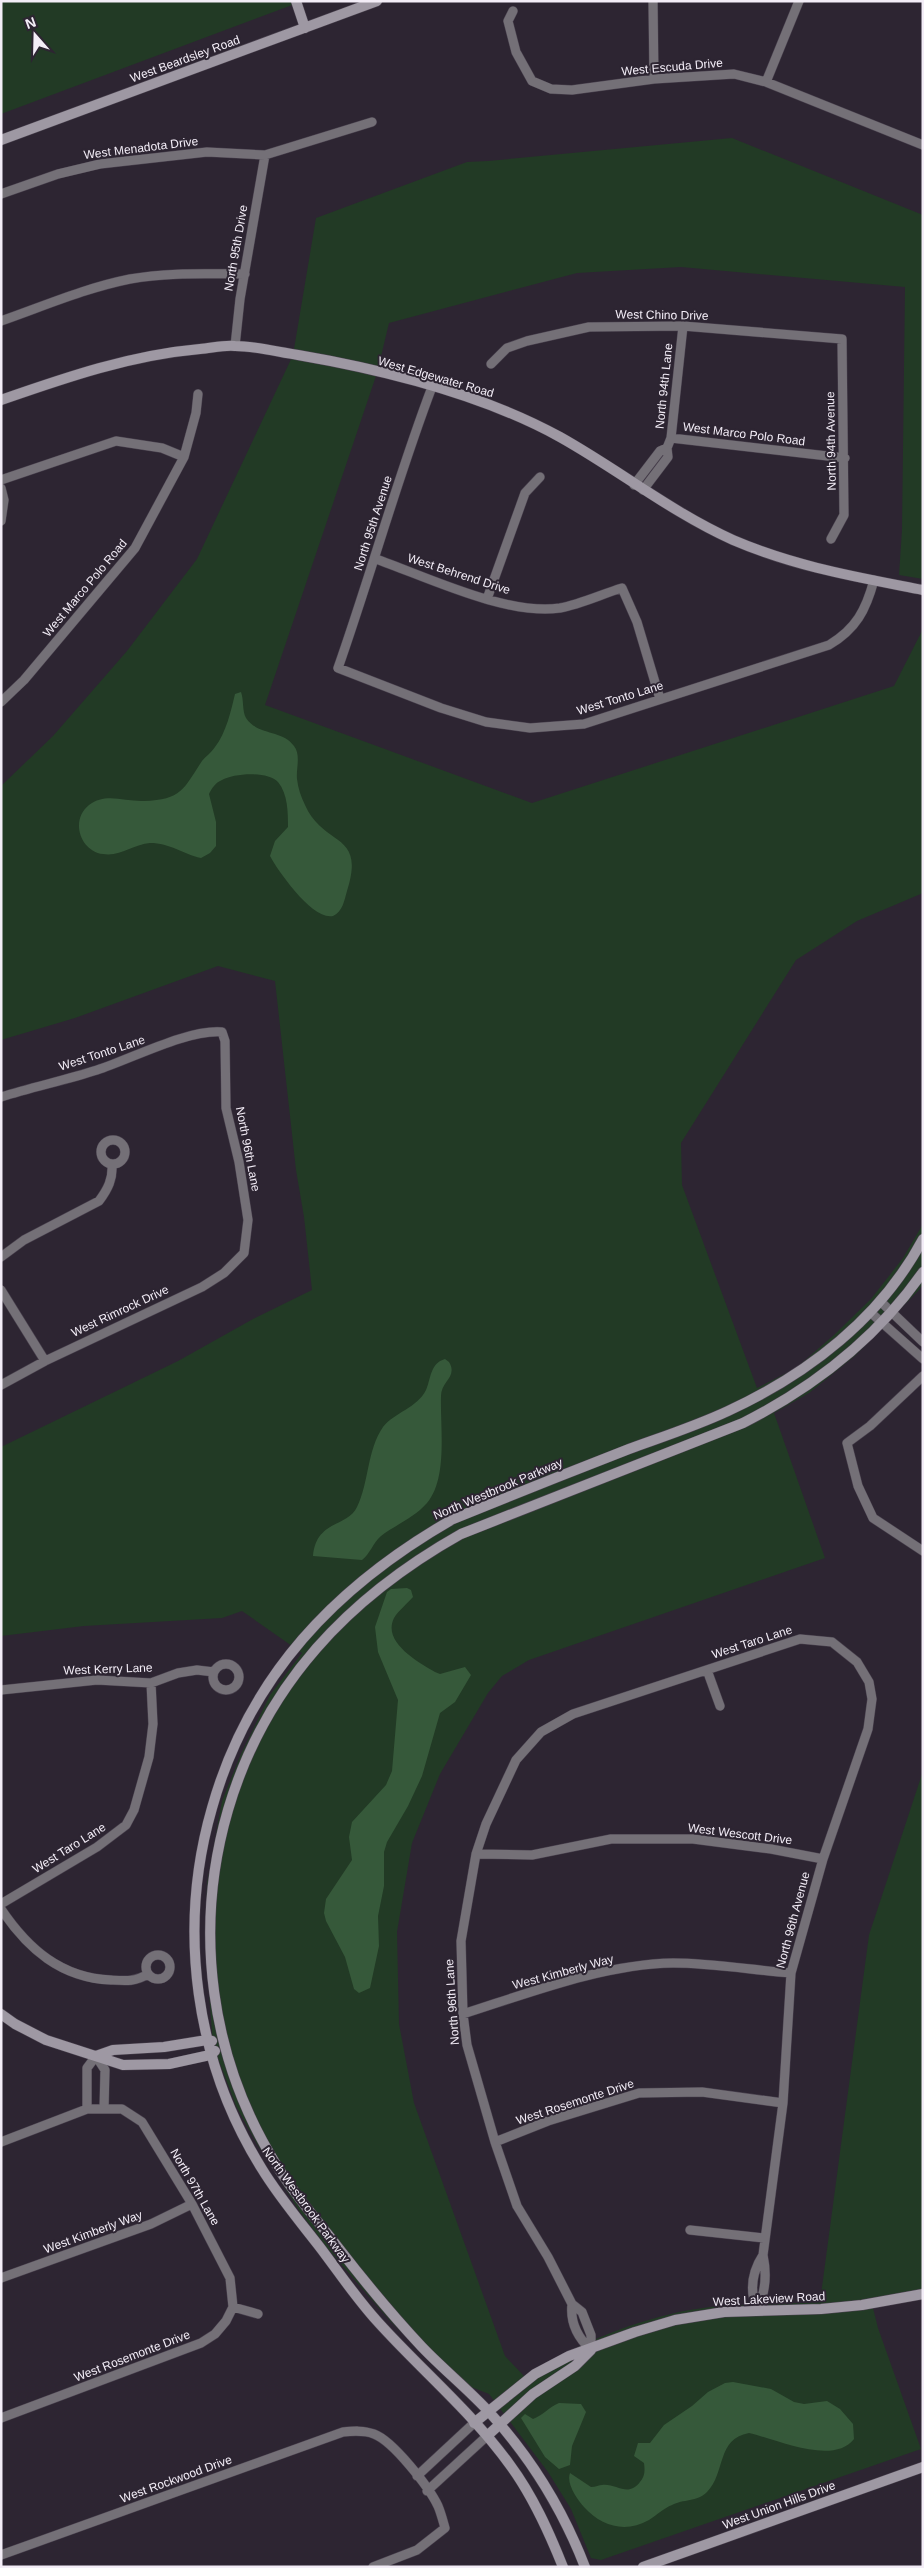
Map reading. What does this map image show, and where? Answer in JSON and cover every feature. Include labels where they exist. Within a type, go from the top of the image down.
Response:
[{"type":"street","points":[[296,1],[305,28]]},
{"type":"street","name":"West Beardsley Road","points":[[1,140],[377,1]]},
{"type":"street","points":[[652,1],[654,80]]},
{"type":"street","points":[[766,82],[799,1]]},
{"type":"street","name":"West Escuda Drive","points":[[513,10],[508,21],[516,52],[532,81],[551,89],[572,90],[654,80],[734,74],[766,82],[923,145]]},
{"type":"street","name":"West Menadota Drive","points":[[1,194],[58,174],[100,164],[207,152],[265,155],[372,122]]},
{"type":"street","name":"North 95th Drive","points":[[235,346],[240,299],[265,155]]},
{"type":"street","points":[[1,321],[95,287],[131,279],[177,274],[245,274]]},
{"type":"street","name":"West Chino Drive","points":[[491,364],[506,348],[527,341],[589,327],[682,326],[842,339]]},
{"type":"street","name":"North 94th Lane","points":[[638,487],[671,438],[682,326]]},
{"type":"street","name":"North 94th Avenue","points":[[832,539],[844,515],[845,458],[842,339]]},
{"type":"street","name":"West Edgewater Road","points":[[1,400],[77,373],[159,353],[235,346],[338,363],[480,401],[523,418],[559,436],[638,487],[717,532],[772,555],[835,574],[923,590]]},
{"type":"street","name":"North 95th Avenue","points":[[338,668],[376,559],[414,434],[432,387]]},
{"type":"street","name":"West Marco Polo Road","points":[[1,702],[24,680],[135,548],[184,457],[196,413],[198,394]]},
{"type":"street","name":"West Marco Polo Road","points":[[671,438],[845,458]]},
{"type":"street","points":[[1,480],[116,441],[162,448],[184,457]]},
{"type":"street","points":[[487,599],[524,493],[540,477]]},
{"type":"street","points":[[1,488],[4,500],[1,521]]},
{"type":"street","name":"West Behrend Drive","points":[[376,559],[487,599],[535,610],[561,608],[622,588],[636,622],[660,699]]},
{"type":"street","name":"West Tonto Lane","points":[[338,668],[441,708],[486,722],[530,728],[584,724],[828,646],[847,633],[862,614],[874,580]]},
{"type":"street","name":"West Tonto Lane","points":[[1,1097],[98,1070],[210,1031]]},
{"type":"street","name":"North 96th Lane","points":[[210,1031],[222,1032],[225,1041],[226,1108],[239,1162],[248,1220],[244,1253]]},
{"type":"street","points":[[1,1257],[24,1240],[99,1201],[106,1192],[113,1176],[112,1164]]},
{"type":"street","name":"North Westbrook Parkway","points":[[563,2567],[533,2502],[511,2466],[487,2436],[375,2319],[262,2169],[232,2113],[210,2055],[197,1985],[197,1885],[208,1819],[220,1779],[257,1701],[277,1670],[314,1624],[370,1573],[423,1536],[453,1519],[726,1412],[774,1388],[827,1351],[870,1312],[905,1269],[923,1239]]},
{"type":"street","name":"West Rimrock Drive","points":[[1,1385],[45,1360],[202,1287],[224,1273],[244,1253]]},
{"type":"street","name":"North Westbrook Parkway","points":[[585,2567],[572,2534],[548,2490],[489,2412],[424,2348],[393,2314],[322,2228],[276,2165],[248,2110],[223,2044],[211,1969],[212,1881],[218,1846],[236,1784],[271,1709],[290,1680],[327,1635],[380,1586],[431,1550],[460,1534],[742,1423],[782,1404],[838,1364],[892,1312],[923,1272]]},
{"type":"street","points":[[1,1290],[45,1360]]},
{"type":"street","points":[[880,1301],[923,1342]]},
{"type":"street","points":[[870,1312],[923,1359]]},
{"type":"street","points":[[923,1376],[870,1426],[847,1443],[858,1486],[873,1518],[923,1551]]},
{"type":"street","points":[[774,1388],[782,1404]]},
{"type":"street","points":[[680,1430],[685,1445]]},
{"type":"street","points":[[557,1477],[563,1493]]},
{"type":"street","name":"West Taro Lane","points":[[574,1714],[800,1638],[832,1642],[858,1662]]},
{"type":"street","name":"North 96th Avenue","points":[[757,2310],[764,2297],[766,2268],[763,2255],[764,2238],[783,2102],[791,1973],[823,1859],[868,1729],[872,1699],[868,1682],[858,1662]]},
{"type":"street","name":"West Kerry Lane","points":[[1,1690],[97,1680],[151,1683],[178,1673],[197,1670],[214,1672]]},
{"type":"street","name":"West Taro Lane","points":[[707,1670],[720,1706]]},
{"type":"street","name":"West Taro Lane","points":[[1,1904],[97,1847],[126,1825],[134,1810],[149,1757],[153,1724],[151,1683]]},
{"type":"street","name":"North 96th Lane","points":[[574,1714],[541,1732],[516,1760],[486,1824],[476,1854],[461,1941],[463,2014],[467,2045],[477,2084],[517,2206],[548,2257],[572,2304],[571,2316],[580,2340],[592,2350]]},
{"type":"street","name":"West Wescott Drive","points":[[476,1854],[532,1855],[611,1839],[693,1839],[771,1849],[823,1859]]},
{"type":"street","points":[[1,1909],[14,1928],[42,1955],[76,1975],[94,1979],[136,1981],[148,1974]]},
{"type":"street","name":"West Kimberly Way","points":[[463,2014],[541,1989],[615,1970],[673,1963],[791,1973]]},
{"type":"street","points":[[1,2014],[15,2024],[46,2040],[123,2066],[151,2066],[210,2055],[223,2044]]},
{"type":"street","points":[[1,2142],[87,2109],[87,2068],[96,2056],[113,2050],[164,2048],[207,2040],[223,2044]]},
{"type":"street","points":[[96,2056],[105,2070],[104,2109]]},
{"type":"street","name":"West Rosemonte Drive","points":[[495,2142],[548,2121],[639,2093],[702,2092],[783,2102]]},
{"type":"street","name":"North 97th Lane","points":[[87,2109],[122,2109],[142,2122],[192,2204],[230,2278],[233,2306]]},
{"type":"street","name":"West Kimberly Way","points":[[1,2278],[151,2224],[192,2204]]},
{"type":"street","points":[[690,2230],[764,2238]]},
{"type":"street","name":"West Lakeview Road","points":[[417,2476],[474,2423],[535,2374],[569,2356],[592,2350],[635,2332],[675,2320],[724,2312],[848,2307],[923,2294]]},
{"type":"street","points":[[233,2306],[258,2314]]},
{"type":"street","name":"West Rosemonte Drive","points":[[1,2418],[201,2344],[215,2334],[226,2321],[233,2306]]},
{"type":"street","name":"West Lakeview Road","points":[[427,2490],[533,2394],[575,2366],[592,2350]]},
{"type":"street","name":"West Rockwood Drive","points":[[1,2555],[343,2432],[360,2431],[373,2433],[388,2442],[417,2476]]},
{"type":"street","name":"West Union Hills Drive","points":[[644,2567],[923,2466]]},
{"type":"street","points":[[373,2567],[416,2550],[435,2538],[445,2528],[438,2505],[417,2476]]},
{"type":"shaded area","points":[[1,1],[303,1],[1,114]]},
{"type":"shaded area","points":[[732,138],[923,215],[923,579],[899,575],[902,530],[905,287],[681,267],[577,273],[389,323],[377,373],[265,705],[532,803],[894,686],[923,629],[923,893],[857,921],[796,960],[681,1143],[682,1185],[757,1388],[796,1368],[871,1299],[903,1258],[923,1224],[923,1283],[919,1290],[855,1356],[809,1393],[774,1413],[825,1558],[529,1660],[502,1676],[488,1693],[440,1774],[412,1843],[397,1932],[399,2024],[414,2103],[505,2356],[524,2376],[579,2346],[639,2323],[679,2312],[750,2304],[820,2302],[869,1935],[923,1771],[923,2294],[872,2304],[878,2328],[921,2449],[601,2560],[591,2558],[571,2509],[548,2472],[489,2394],[446,2377],[391,2322],[329,2250],[300,2212],[257,2144],[236,2106],[213,2045],[205,1941],[207,1883],[222,1801],[241,1754],[270,1695],[302,1653],[242,1611],[222,1618],[84,1626],[1,1636],[1,1447],[178,1361],[253,1319],[312,1290],[304,1217],[296,1170],[275,981],[218,966],[75,1018],[1,1040],[1,786],[53,736],[127,651],[197,559],[293,355],[316,218],[467,162]]},
{"type":"shaded area","points":[[241,692],[243,709],[246,718],[251,724],[283,737],[294,746],[298,757],[297,782],[305,805],[313,819],[347,849],[351,858],[351,872],[344,902],[341,909],[333,916],[316,911],[306,903],[288,883],[270,856],[275,841],[288,827],[288,816],[284,792],[278,782],[267,776],[251,774],[234,776],[222,780],[214,786],[209,794],[216,822],[216,846],[210,853],[201,858],[157,843],[144,844],[115,854],[103,854],[95,852],[88,847],[80,834],[79,826],[83,811],[95,801],[109,798],[137,801],[157,800],[167,798],[180,791],[219,741],[228,722],[235,694]]},
{"type":"shaded area","points":[[445,1359],[449,1362],[452,1372],[441,1396],[442,1452],[438,1480],[434,1492],[427,1503],[416,1513],[381,1536],[362,1560],[313,1556],[315,1544],[320,1536],[326,1530],[347,1518],[357,1507],[374,1446],[383,1427],[394,1417],[412,1406],[422,1396],[436,1364]]},
{"type":"shaded area","points":[[407,1588],[411,1590],[413,1597],[396,1615],[392,1627],[397,1643],[411,1657],[435,1672],[440,1674],[465,1667],[471,1675],[455,1702],[440,1713],[422,1776],[408,1806],[387,1842],[384,1852],[384,1886],[378,1916],[379,1946],[370,1988],[359,1993],[354,1989],[345,1957],[326,1921],[324,1913],[326,1899],[352,1860],[349,1837],[352,1822],[386,1785],[392,1771],[398,1700],[378,1652],[375,1627],[387,1592],[391,1589]]},
{"type":"shaded area","points":[[733,2382],[771,2389],[794,2402],[804,2404],[827,2401],[840,2409],[853,2424],[854,2439],[845,2447],[819,2451],[789,2445],[749,2433],[738,2436],[726,2449],[717,2476],[707,2492],[694,2499],[669,2506],[649,2520],[632,2526],[623,2527],[606,2523],[591,2514],[581,2504],[571,2486],[570,2473],[591,2487],[607,2485],[631,2489],[635,2487],[644,2475],[644,2463],[634,2456],[638,2443],[650,2443],[664,2425],[692,2406],[708,2392],[725,2383]]},
{"type":"shaded area","points":[[559,2403],[581,2404],[586,2412],[572,2446],[570,2465],[559,2469],[545,2457],[521,2418],[525,2414],[533,2419]]}]
